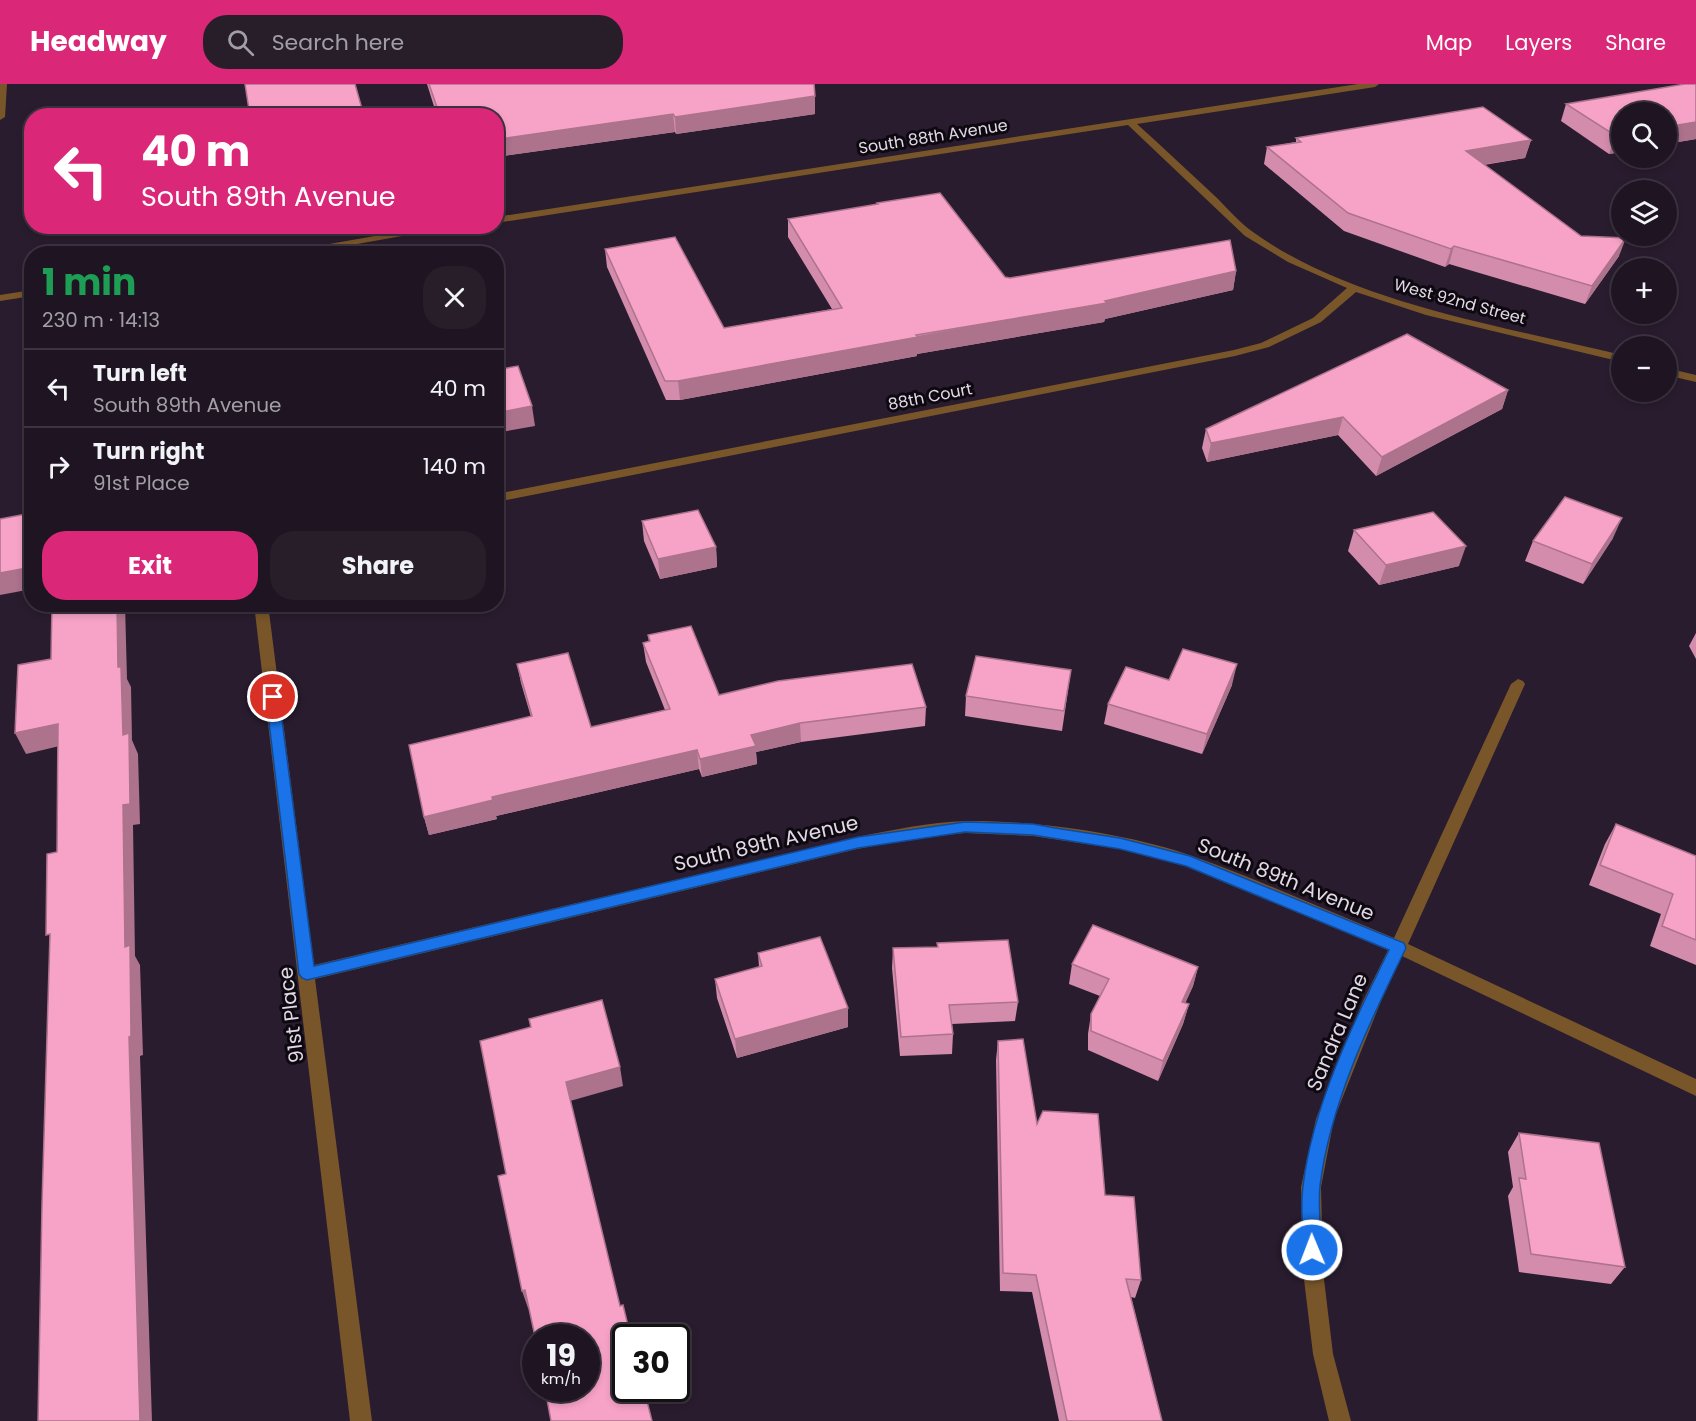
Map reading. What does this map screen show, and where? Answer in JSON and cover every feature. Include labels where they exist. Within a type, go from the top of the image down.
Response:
[{"type":"street","points":[[0,117],[3,84]]},
{"type":"street","name":"South 88th Avenue","points":[[504,219],[1375,84]]},
{"type":"street","name":"West 92nd Street","points":[[1130,122],[1249,234],[1271,248],[1354,288],[1414,309],[1611,356]]},
{"type":"street","points":[[328,246],[403,234]]},
{"type":"street","name":"88th Court","points":[[504,496],[1235,353],[1265,345],[1317,320],[1354,288]]},
{"type":"street","points":[[0,298],[24,294]]},
{"type":"street","points":[[1677,375],[1696,379]]},
{"type":"street","name":"91st Place","points":[[262,612],[361,1421]]},
{"type":"street","name":"Sandra Lane","points":[[1340,1421],[1323,1354],[1313,1272],[1311,1187],[1325,1119],[1372,1001],[1518,684]]},
{"type":"street","name":"South 89th Avenue","points":[[307,974],[858,843],[965,827],[1033,830],[1120,843],[1190,861],[1398,948],[1696,1088]]},
{"type":"building","points":[[245,84],[355,84],[362,108],[249,108]]},
{"type":"building","points":[[429,84],[814,84],[815,96],[675,117],[673,114],[504,138],[504,108],[437,108]]},
{"type":"building","points":[[1696,84],[1696,122],[1677,125],[1677,102],[1611,102],[1611,133],[1566,104]]},
{"type":"building","points":[[1483,107],[1531,140],[1466,151],[1581,236],[1611,237],[1611,246],[1620,246],[1592,286],[1454,246],[1451,249],[1348,213],[1267,147],[1301,142],[1296,138]]},
{"type":"building","points":[[940,193],[1005,277],[1230,240],[1236,271],[1105,301],[1107,303],[916,335],[918,337],[678,381],[665,381],[605,249],[675,237],[724,328],[842,308],[788,219]]},
{"type":"building","points":[[1407,334],[1508,390],[1382,457],[1343,417],[1211,443],[1206,429]]},
{"type":"building","points":[[518,366],[532,406],[504,411],[504,369]]},
{"type":"building","points":[[1565,497],[1622,518],[1592,564],[1533,541]]},
{"type":"building","points":[[698,510],[716,547],[658,559],[642,521]]},
{"type":"building","points":[[1433,512],[1466,546],[1386,565],[1354,530]]},
{"type":"building","points":[[24,514],[24,568],[0,573],[0,519]]},
{"type":"building","points":[[52,612],[117,612],[123,735],[129,733],[130,804],[123,805],[125,947],[130,945],[131,1036],[129,1037],[140,1421],[38,1421],[50,934],[46,935],[47,854],[57,852],[58,724],[15,733],[18,665],[51,659]]},
{"type":"building","points":[[691,626],[719,695],[778,681],[912,664],[926,707],[800,723],[751,735],[756,746],[700,759],[697,750],[492,797],[493,800],[424,817],[409,745],[532,716],[517,664],[568,653],[591,727],[670,709],[643,643],[650,641],[648,635]]},
{"type":"building","points":[[1183,649],[1237,664],[1207,734],[1108,704],[1126,667],[1169,680]]},
{"type":"building","points":[[976,656],[1071,670],[1064,711],[966,696]]},
{"type":"building","points":[[1616,824],[1696,856],[1696,940],[1662,926],[1673,894],[1600,865]]},
{"type":"building","points":[[1093,925],[1198,967],[1182,1002],[1189,1004],[1163,1061],[1091,1031],[1091,1014],[1109,979],[1072,964]]},
{"type":"building","points":[[820,937],[848,1008],[735,1039],[715,979],[762,966],[758,953]]},
{"type":"building","points":[[1008,940],[1018,1002],[949,1005],[953,1034],[901,1037],[893,948],[938,947],[937,943]]},
{"type":"building","points":[[602,1000],[620,1067],[566,1082],[620,1306],[623,1305],[628,1324],[612,1324],[612,1402],[647,1402],[652,1421],[551,1421],[547,1402],[600,1402],[600,1324],[532,1324],[525,1290],[522,1291],[498,1176],[506,1174],[480,1041],[531,1027],[529,1019]]},
{"type":"building","points":[[1023,1039],[1037,1124],[1043,1111],[1098,1114],[1105,1195],[1134,1197],[1141,1280],[1126,1279],[1162,1421],[1067,1421],[1036,1275],[1003,1273],[998,1041]]},
{"type":"building","points":[[1519,1133],[1599,1143],[1625,1267],[1531,1254],[1519,1178],[1526,1179]]},
{"type":"route","points":[[273,697],[307,974],[858,843],[965,827],[1055,833],[1120,843],[1190,861],[1398,948],[1372,1001],[1325,1119],[1311,1187],[1312,1250]]}]
